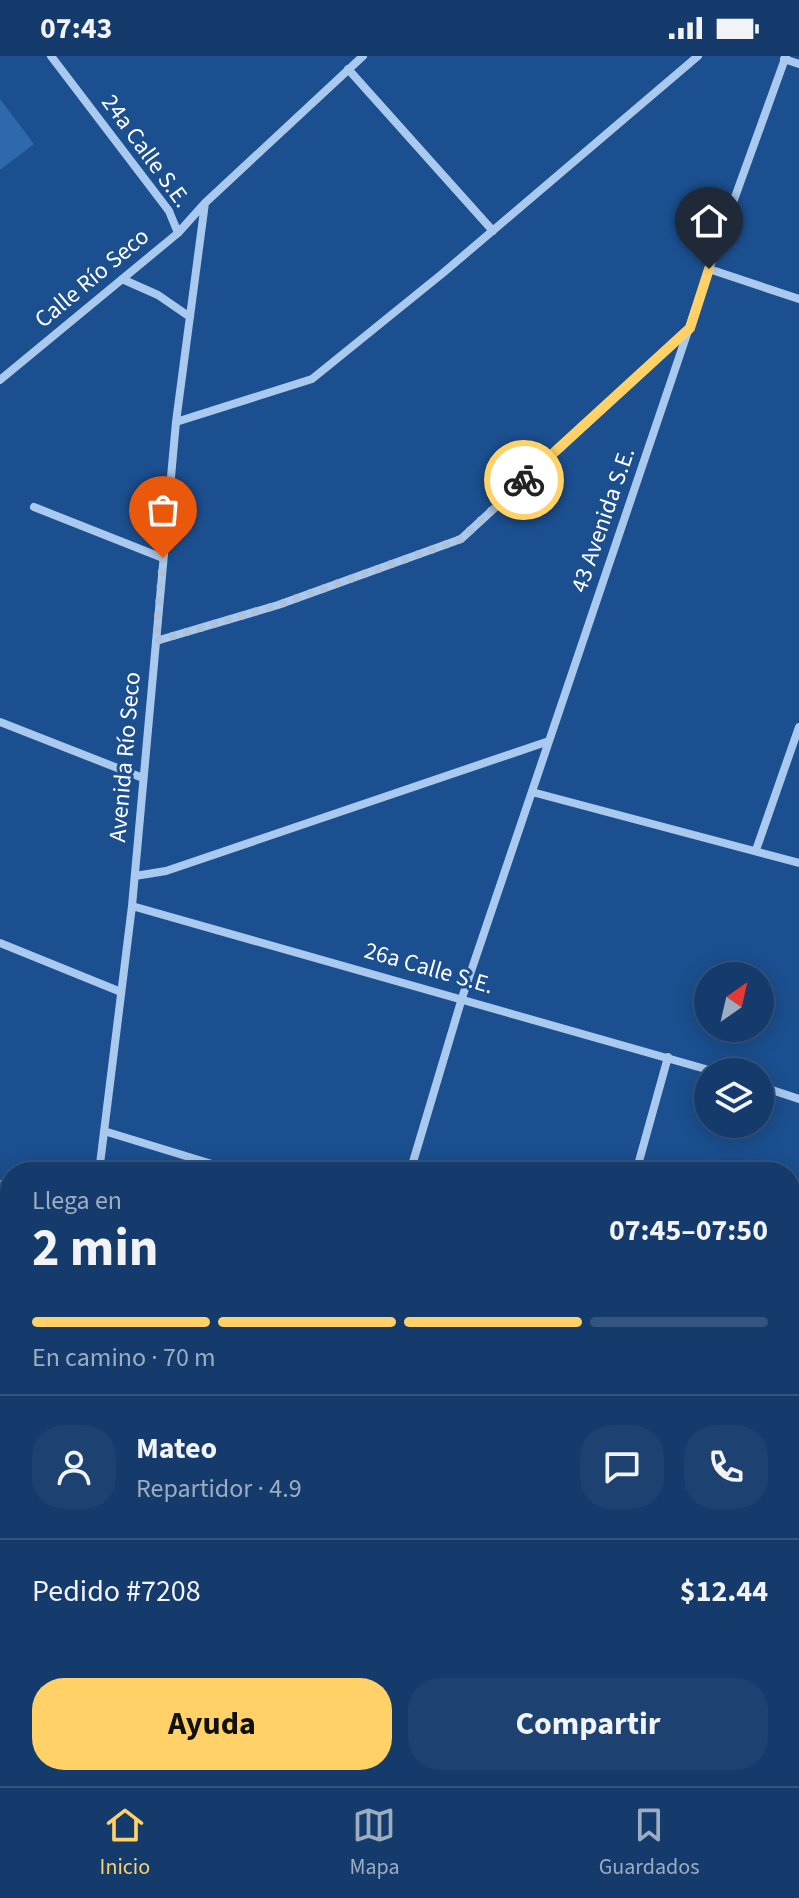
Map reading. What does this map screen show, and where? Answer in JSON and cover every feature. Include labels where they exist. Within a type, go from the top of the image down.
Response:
[{"type":"street","name":"Calle Río Seco","points":[[0,380],[178,233],[205,203],[363,56]]},
{"type":"street","points":[[176,422],[312,379],[493,231],[698,56]]},
{"type":"street","name":"24a Calle S.E.","points":[[56,58],[169,211],[178,233]]},
{"type":"street","points":[[785,58],[799,64]]},
{"type":"street","name":"43 Avenida S.E.","points":[[413,1162],[462,998],[709,269],[785,58]]},
{"type":"street","points":[[348,69],[493,231]]},
{"type":"street","name":"Avenida Río Seco","points":[[100,1162],[132,906],[176,422],[205,203]]},
{"type":"street","points":[[709,269],[799,299]]},
{"type":"street","points":[[122,279],[158,295],[190,317]]},
{"type":"street","points":[[156,641],[278,605],[461,539],[690,328]]},
{"type":"street","points":[[34,507],[163,558]]},
{"type":"street","points":[[0,722],[143,778]]},
{"type":"street","points":[[756,850],[799,727]]},
{"type":"street","points":[[135,876],[166,871],[549,741]]},
{"type":"street","points":[[532,792],[799,863]]},
{"type":"street","name":"26a Calle S.E.","points":[[132,906],[694,1065]]},
{"type":"street","points":[[0,943],[121,992]]},
{"type":"street","points":[[639,1162],[668,1057]]},
{"type":"street","points":[[774,1091],[799,1099]]},
{"type":"street","points":[[104,1131],[205,1162]]},
{"type":"shaded area","points":[[0,99],[34,144],[0,170]]},
{"type":"way so far","points":[[163,558],[156,641],[278,605],[461,539],[524,480]]},
{"type":"route","points":[[524,480],[690,328],[709,269]]}]
